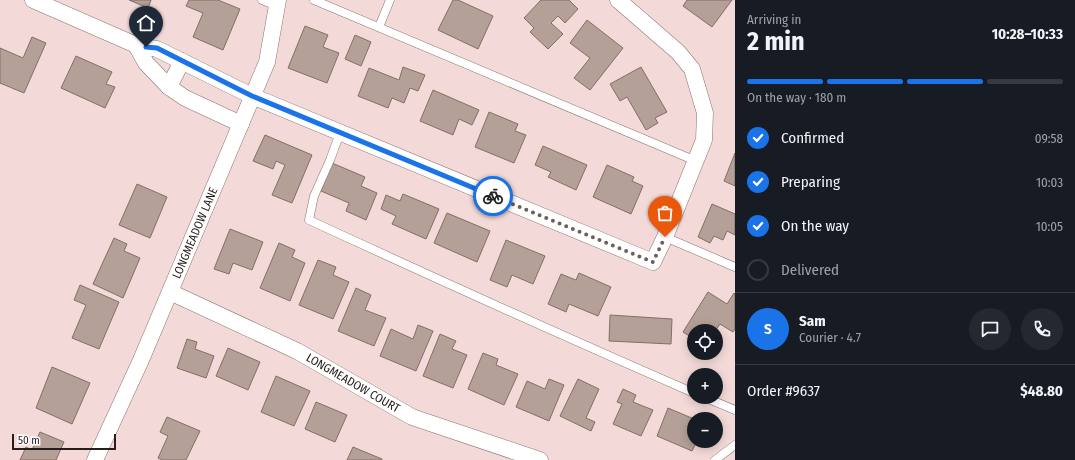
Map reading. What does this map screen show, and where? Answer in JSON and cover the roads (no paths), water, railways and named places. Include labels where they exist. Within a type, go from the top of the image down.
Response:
[{"type":"street","points":[[33,0],[136,45],[157,48],[252,96],[653,262],[665,237],[704,140],[706,113],[692,69],[678,52],[618,0]]},
{"type":"street","name":"LONGMEADOW LANE","points":[[95,460],[141,360],[267,62],[277,3]]},
{"type":"street","points":[[136,45],[146,63],[169,87],[185,98],[241,124]]},
{"type":"street","points":[[169,87],[182,61]]},
{"type":"street","name":"LONGMEADOW COURT","points":[[170,292],[298,351],[412,417],[540,460]]},
{"type":"lane","points":[[262,0],[277,3]]},
{"type":"lane","points":[[314,0],[696,162]]},
{"type":"lane","points":[[379,27],[390,0]]},
{"type":"lane","points":[[340,133],[314,196],[309,220],[497,306],[687,390]]},
{"type":"lane","points":[[665,237],[735,266]]},
{"type":"lane","points":[[721,404],[735,410]]},
{"type":"lane","points":[[715,460],[735,445]]}]
